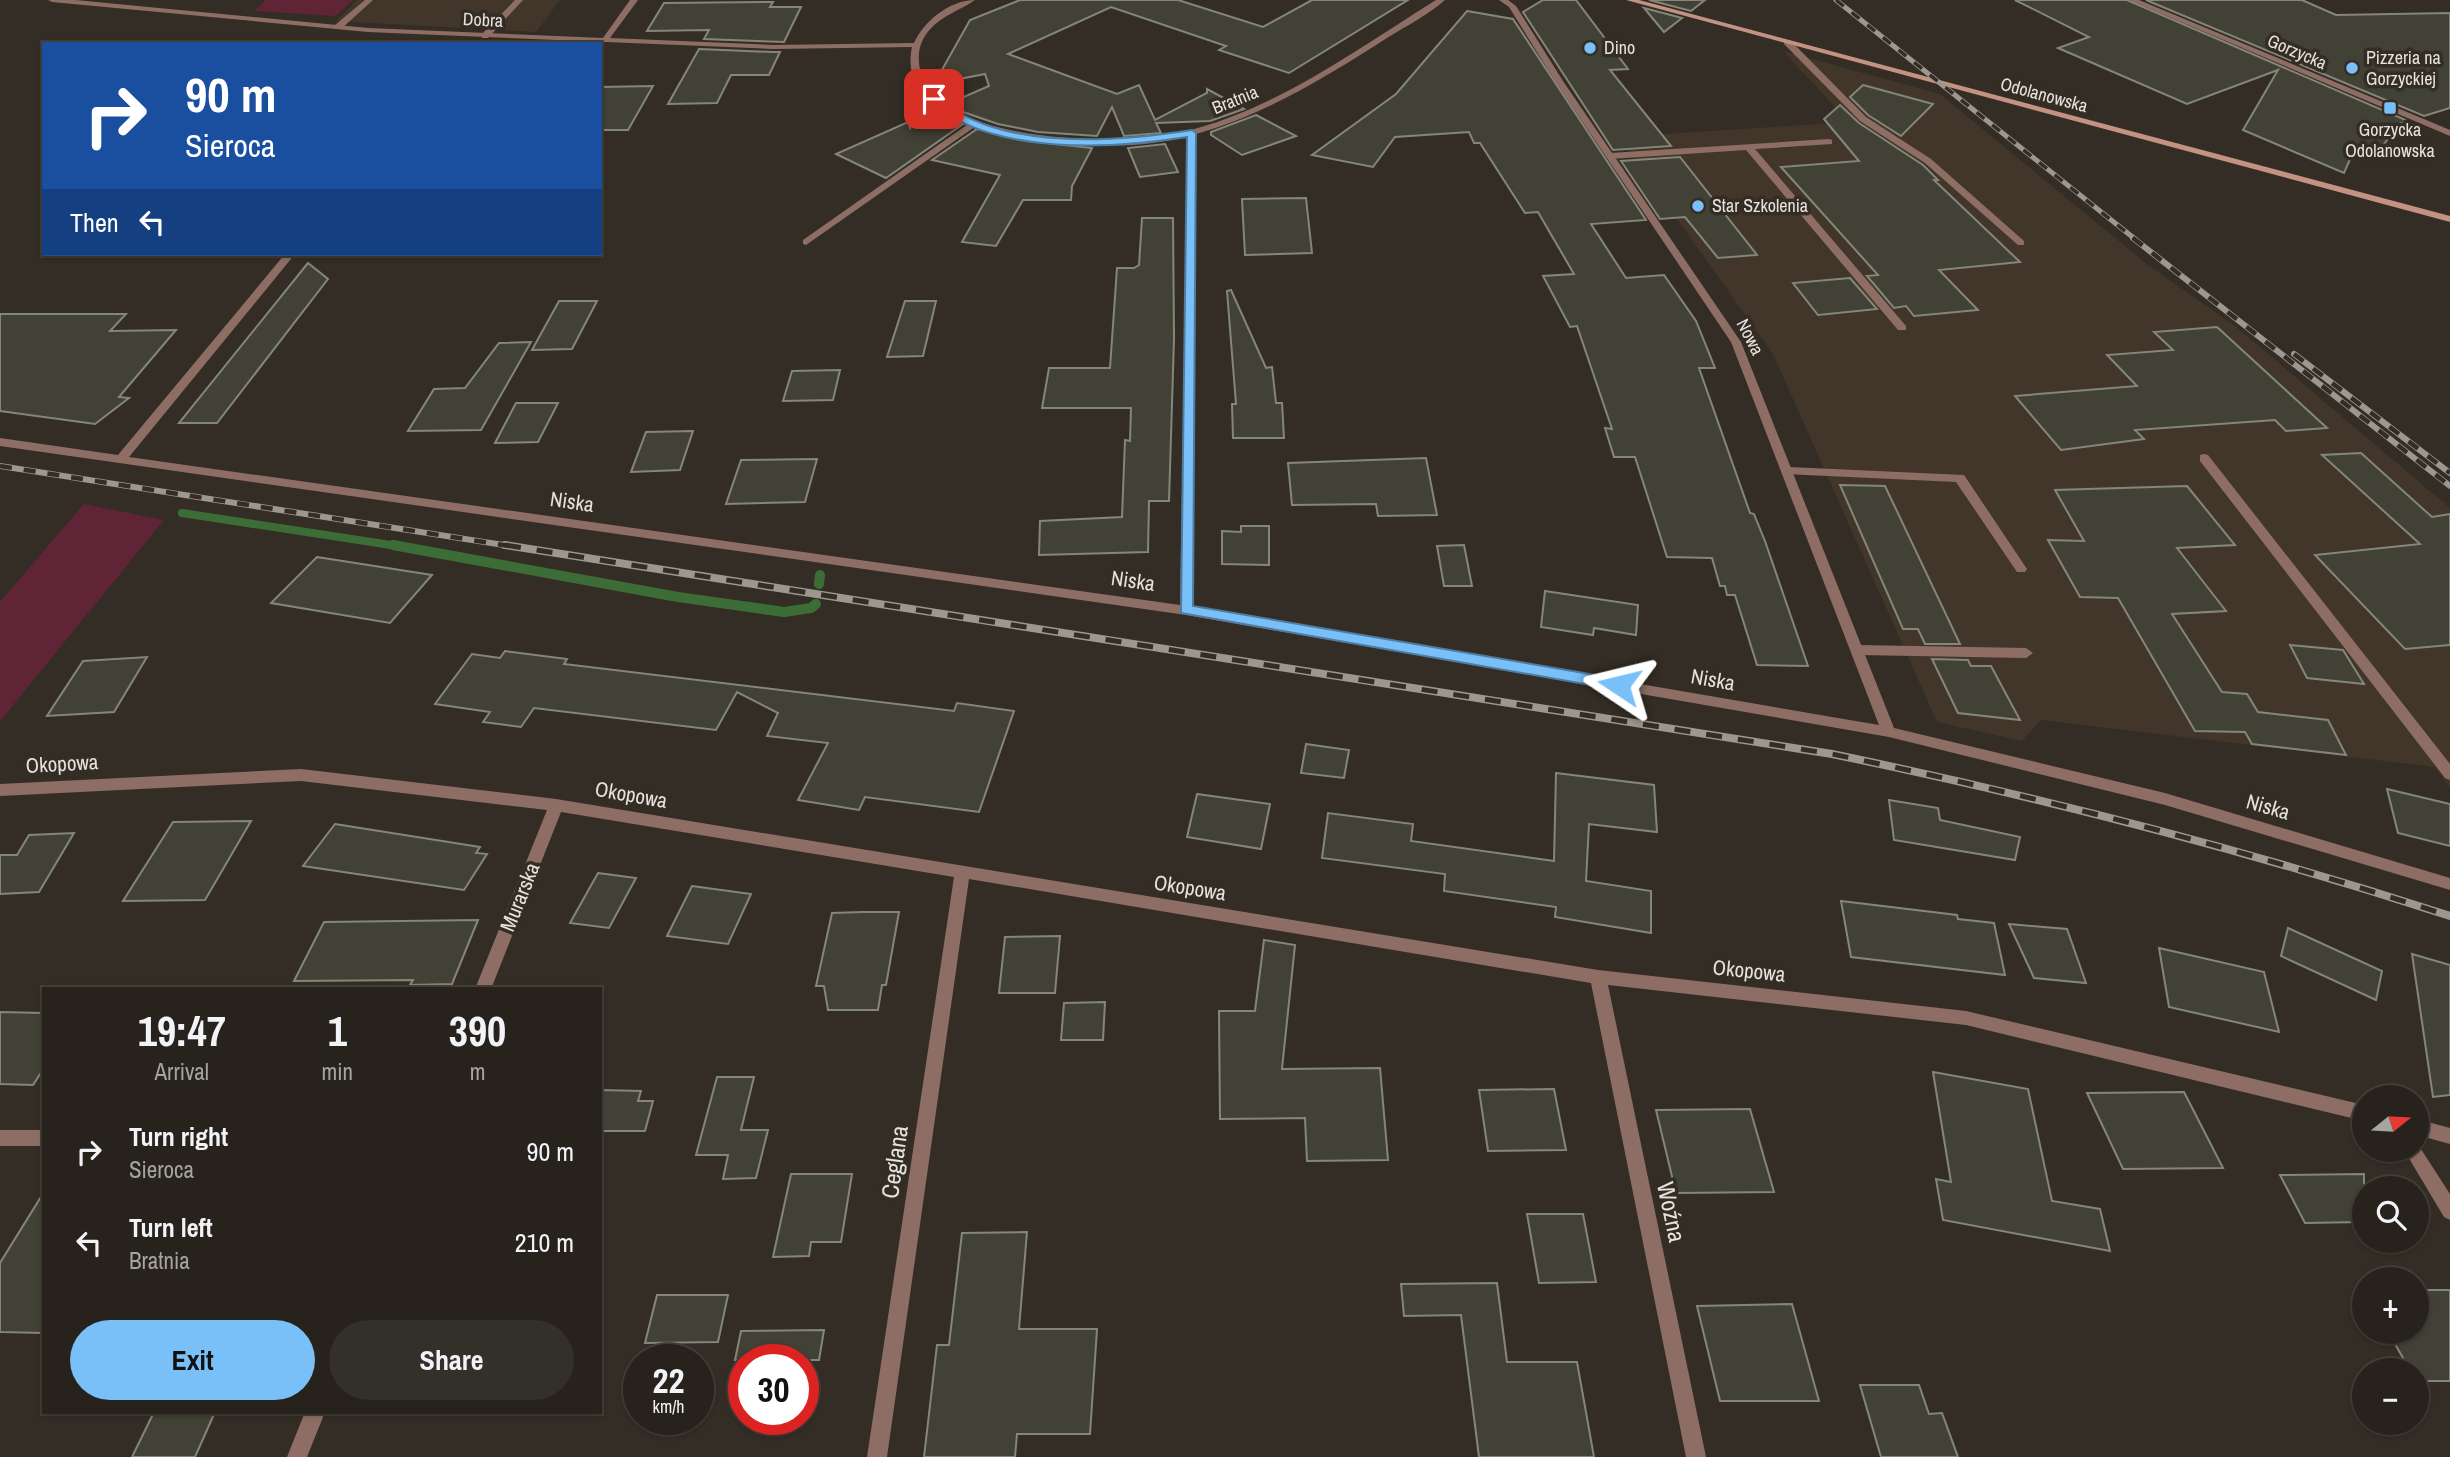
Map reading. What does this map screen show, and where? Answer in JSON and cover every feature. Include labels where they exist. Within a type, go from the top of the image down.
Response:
[{"type":"main road","name":"Odolanowska","points":[[1630,0],[2450,219]]},
{"type":"street","name":"Dobra","points":[[52,0],[338,27],[485,36],[773,47],[914,46]]},
{"type":"street","points":[[338,27],[369,0]]},
{"type":"street","points":[[485,36],[519,0]]},
{"type":"street","points":[[604,41],[634,0]]},
{"type":"street","points":[[914,46],[925,30],[947,10],[971,0]]},
{"type":"street","name":"Bratnia","points":[[914,46],[914,70],[922,89],[945,109],[974,124],[1020,136],[1077,142],[1142,141],[1192,133],[1255,113],[1441,0]]},
{"type":"street","name":"Nowa","points":[[1503,0],[1513,6],[1610,156],[1736,342],[1789,471],[1889,732]]},
{"type":"street","name":"Gorzycka","points":[[2133,0],[2450,133]]},
{"type":"street","points":[[1787,42],[1863,119],[1928,162],[2021,243]]},
{"type":"street","points":[[806,242],[974,124]]},
{"type":"street","points":[[1186,610],[1192,133]]},
{"type":"street","points":[[1610,156],[1829,142]]},
{"type":"street","points":[[1746,146],[1902,328]]},
{"type":"street","points":[[120,460],[288,256]]},
{"type":"street","name":"Niska","points":[[0,442],[1186,610],[1889,732],[2165,799],[2450,884]]},
{"type":"street","points":[[2204,458],[2450,774]]},
{"type":"street","points":[[1789,471],[1960,478],[2021,569]]},
{"type":"street","points":[[1858,650],[2026,653]]},
{"type":"street","name":"Okopowa","points":[[0,790],[301,775],[556,805],[1598,977],[1966,1018],[2352,1110]]},
{"type":"street","name":"Murarska","points":[[484,987],[556,805]]},
{"type":"street","name":"Ceglana","points":[[877,1457],[962,874]]},
{"type":"street","name":"Woźna","points":[[1598,977],[1696,1457]]},
{"type":"street","points":[[2429,1130],[2450,1136]]},
{"type":"street","points":[[0,1138],[42,1138]]},
{"type":"street","points":[[2420,1162],[2450,1211]]},
{"type":"street","points":[[297,1457],[314,1414]]},
{"type":"shaded area","points":[[266,0],[353,0],[336,16],[254,11]]},
{"type":"shaded area","points":[[357,0],[560,0],[536,32],[336,21]]},
{"type":"shaded area","points":[[1783,51],[1940,94],[2148,265],[2235,326],[2450,508],[2450,788],[2435,767],[2041,720],[2022,741],[1937,722],[1773,354],[1619,137],[1849,122]]},
{"type":"shaded area","points":[[84,504],[164,520],[0,721],[0,602]]},
{"type":"building","points":[[1020,0],[1178,0],[1263,27],[1312,0],[1408,0],[1289,73],[1219,50],[1226,46],[1111,7],[1008,54],[1117,94],[1139,85],[1155,120],[1207,93],[1207,89],[1244,109],[1210,121],[1156,123],[1161,133],[1124,136],[1112,107],[1097,136],[1038,132],[998,124],[963,112],[950,103],[989,86],[985,74],[934,84],[970,20]]},
{"type":"building","points":[[1543,0],[1576,0],[1628,69],[1610,70],[1671,146],[1613,150],[1523,12]]},
{"type":"building","points":[[1649,0],[1705,0],[1691,11]]},
{"type":"building","points":[[2015,0],[2127,0],[2408,121],[2392,126],[2395,128],[2377,155],[2355,148],[2344,173],[2243,130],[2278,70],[2187,104],[2058,48],[2089,37]]},
{"type":"building","points":[[2146,0],[2302,0],[2336,15],[2450,13],[2450,108],[2424,116]]},
{"type":"building","points":[[773,2],[770,7],[801,7],[784,42],[704,39],[709,30],[647,31],[664,3]]},
{"type":"building","points":[[1644,8],[1682,18],[1664,32]]},
{"type":"building","points":[[1467,11],[1513,19],[1646,220],[1591,224],[1626,278],[1664,275],[1696,321],[1715,368],[1699,368],[1750,513],[1754,514],[1765,541],[1808,666],[1757,665],[1735,595],[1727,595],[1725,586],[1720,586],[1712,558],[1667,557],[1635,457],[1614,457],[1605,428],[1612,429],[1577,326],[1570,327],[1543,276],[1574,274],[1538,212],[1525,213],[1480,143],[1474,143],[1469,132],[1395,137],[1373,167],[1312,155],[1396,94]]},
{"type":"building","points":[[699,49],[780,52],[769,75],[731,75],[717,103],[668,104]]},
{"type":"building","points":[[1863,85],[1933,104],[1901,136],[1868,115],[1850,97]]},
{"type":"building","points":[[653,86],[628,130],[602,130],[602,87]]},
{"type":"building","points":[[1840,105],[1859,123],[1923,165],[1938,180],[1934,180],[2020,262],[1939,270],[1978,310],[1914,316],[1906,306],[1894,308],[1867,276],[1878,275],[1781,167],[1859,161],[1824,119]]},
{"type":"building","points":[[936,109],[963,124],[886,178],[836,154],[908,122],[910,128],[915,118]]},
{"type":"building","points":[[1256,115],[1296,136],[1242,155],[1211,135],[1211,132]]},
{"type":"building","points":[[977,129],[1027,141],[1092,148],[1072,186],[1071,200],[1023,200],[996,246],[962,242],[1000,175],[932,160]]},
{"type":"building","points":[[1165,144],[1178,172],[1140,177],[1128,148]]},
{"type":"building","name":"Star Szkolenia","points":[[1680,157],[1757,255],[1718,258],[1685,217],[1660,219],[1621,161]]},
{"type":"building","points":[[1306,198],[1312,253],[1245,255],[1242,199]]},
{"type":"building","points":[[1142,218],[1173,218],[1174,338],[1169,501],[1149,501],[1148,552],[1039,555],[1040,521],[1122,517],[1125,440],[1130,441],[1131,408],[1042,408],[1049,368],[1110,368],[1117,268],[1134,268],[1139,265]]},
{"type":"building","points":[[308,263],[328,279],[217,423],[179,423]]},
{"type":"building","points":[[1850,278],[1877,309],[1818,315],[1793,283]]},
{"type":"building","points":[[1231,290],[1266,368],[1272,367],[1276,403],[1282,403],[1284,438],[1233,438],[1232,404],[1236,404],[1227,291]]},
{"type":"building","points":[[559,301],[597,301],[572,349],[532,350]]},
{"type":"building","points":[[905,301],[936,301],[923,356],[887,357]]},
{"type":"building","points":[[0,314],[126,314],[110,331],[176,330],[119,397],[129,398],[95,424],[0,411]]},
{"type":"building","points":[[2217,327],[2327,428],[2286,431],[2275,420],[2135,430],[2144,439],[2061,450],[2015,396],[2137,386],[2107,355],[2173,350],[2154,332]]},
{"type":"building","points":[[531,342],[481,430],[408,431],[434,389],[465,388],[499,343]]},
{"type":"building","points":[[840,370],[833,400],[783,401],[792,371]]},
{"type":"building","points":[[516,403],[558,403],[538,442],[495,443]]},
{"type":"building","points":[[693,431],[680,470],[631,472],[646,432]]},
{"type":"building","points":[[2361,453],[2432,517],[2450,514],[2450,645],[2405,649],[2315,555],[2420,544],[2322,455]]},
{"type":"building","points":[[1426,458],[1437,515],[1378,516],[1376,504],[1292,505],[1288,463]]},
{"type":"building","points":[[817,459],[805,502],[726,504],[741,460]]},
{"type":"building","points":[[1840,485],[1885,486],[1960,644],[1925,644],[1918,629],[1903,629]]},
{"type":"building","points":[[2187,486],[2235,545],[2177,548],[2226,611],[2172,614],[2222,692],[2247,694],[2258,712],[2328,720],[2346,755],[2252,744],[2245,732],[2195,731],[2118,598],[2080,597],[2048,540],[2084,541],[2055,490]]},
{"type":"building","points":[[1241,526],[1269,526],[1269,565],[1222,564],[1222,531],[1241,532]]},
{"type":"building","points":[[1464,545],[1472,586],[1444,586],[1437,546]]},
{"type":"building","points":[[317,557],[432,575],[390,623],[271,603]]},
{"type":"building","points":[[1545,591],[1638,605],[1636,635],[1594,628],[1593,635],[1541,627]]},
{"type":"building","points":[[2290,645],[2343,650],[2364,684],[2307,678]]},
{"type":"building","points":[[505,651],[567,659],[564,664],[954,711],[957,703],[1014,711],[979,812],[865,797],[859,810],[798,800],[828,743],[767,736],[778,713],[737,692],[716,730],[534,708],[521,727],[483,722],[490,712],[435,704],[472,654],[500,658]]},
{"type":"building","points":[[147,657],[114,712],[47,716],[83,661]]},
{"type":"building","points":[[1932,659],[1968,660],[1971,666],[1991,666],[2020,720],[1958,713]]},
{"type":"building","points":[[1306,744],[1349,750],[1344,778],[1301,773]]},
{"type":"building","points":[[1556,773],[1654,785],[1657,832],[1589,824],[1586,881],[1651,891],[1651,933],[1555,917],[1556,907],[1444,891],[1445,874],[1322,858],[1328,813],[1413,824],[1411,841],[1554,861]]},
{"type":"building","points":[[2387,789],[2450,804],[2450,846],[2398,833]]},
{"type":"building","points":[[1197,794],[1270,804],[1261,849],[1187,837]]},
{"type":"building","points":[[1889,800],[1938,808],[1940,820],[2020,837],[2015,860],[1894,840]]},
{"type":"building","points":[[251,821],[205,900],[123,901],[173,822]]},
{"type":"building","points":[[335,824],[480,847],[476,853],[487,854],[464,890],[303,866]]},
{"type":"building","points":[[74,833],[39,892],[0,894],[0,855],[17,855],[29,835]]},
{"type":"building","points":[[598,873],[636,878],[609,928],[570,923]]},
{"type":"building","points":[[692,886],[751,894],[728,944],[667,936]]},
{"type":"building","points":[[1841,901],[1957,915],[1958,919],[1994,923],[2005,975],[1851,957]]},
{"type":"building","points":[[899,912],[886,985],[882,985],[878,1010],[828,1010],[824,986],[816,986],[832,913]]},
{"type":"building","points":[[478,920],[452,984],[410,985],[413,980],[294,981],[324,922]]},
{"type":"building","points":[[2009,924],[2067,929],[2086,983],[2034,978]]},
{"type":"building","points":[[2288,928],[2382,971],[2376,1000],[2281,956]]},
{"type":"building","points":[[1060,936],[1055,993],[999,993],[1005,937]]},
{"type":"building","points":[[1264,940],[1295,945],[1282,1069],[1380,1068],[1388,1160],[1307,1161],[1305,1118],[1220,1119],[1219,1011],[1255,1011]]},
{"type":"building","points":[[2159,948],[2264,972],[2279,1032],[2169,1007]]},
{"type":"building","points":[[2412,954],[2450,965],[2450,1095],[2433,1097]]},
{"type":"building","points":[[1105,1002],[1103,1040],[1061,1040],[1064,1003]]},
{"type":"building","points":[[0,1012],[42,1013],[42,1071],[33,1085],[0,1084]]},
{"type":"building","points":[[1933,1072],[2028,1089],[2052,1201],[2100,1209],[2110,1251],[1943,1220],[1936,1179],[1951,1182]]},
{"type":"building","points":[[717,1077],[754,1077],[741,1130],[768,1130],[756,1178],[723,1179],[728,1155],[696,1155]]},
{"type":"building","points":[[1554,1089],[1566,1150],[1488,1151],[1479,1090]]},
{"type":"building","points":[[602,1090],[641,1091],[638,1101],[653,1101],[645,1131],[602,1131]]},
{"type":"building","points":[[2184,1092],[2223,1168],[2123,1169],[2087,1093]]},
{"type":"building","points":[[1750,1109],[1774,1192],[1676,1193],[1656,1110]]},
{"type":"building","points":[[791,1174],[852,1174],[841,1242],[811,1242],[809,1256],[773,1257]]},
{"type":"building","points":[[2364,1174],[2352,1176],[2352,1222],[2305,1223],[2280,1175]]},
{"type":"building","points":[[42,1195],[42,1333],[0,1332],[0,1263]]},
{"type":"building","points":[[1527,1214],[1583,1214],[1596,1282],[1539,1283]]},
{"type":"building","points":[[1027,1232],[1019,1329],[1097,1329],[1090,1434],[1017,1434],[1015,1457],[924,1457],[937,1345],[949,1345],[962,1233]]},
{"type":"building","points":[[1497,1283],[1507,1362],[1577,1362],[1594,1457],[1479,1457],[1461,1315],[1404,1316],[1401,1284]]},
{"type":"building","points":[[2429,1290],[2450,1290],[2450,1381],[2429,1381],[2429,1358],[2403,1358],[2395,1344],[2429,1344]]},
{"type":"building","points":[[657,1295],[728,1295],[718,1342],[645,1343]]},
{"type":"building","points":[[1792,1304],[1819,1401],[1720,1401],[1697,1306]]},
{"type":"building","points":[[824,1330],[819,1360],[819,1344],[738,1344],[741,1331]]},
{"type":"building","points":[[1860,1385],[1919,1385],[1929,1414],[1942,1413],[1958,1457],[1881,1457]]},
{"type":"building","points":[[153,1414],[214,1414],[195,1457],[132,1457]]},
{"type":"waterway","points":[[182,513],[404,547]]},
{"type":"waterway","points":[[393,545],[404,547]]},
{"type":"waterway","points":[[404,547],[678,597],[784,612],[811,608],[816,604]]},
{"type":"waterway","points":[[819,584],[820,575]]},
{"type":"railway","points":[[1836,0],[2135,239]]},
{"type":"railway","points":[[2133,238],[2450,486]]},
{"type":"railway","points":[[2294,354],[2450,473]]},
{"type":"railway","points":[[0,466],[516,547]]},
{"type":"railway","points":[[505,545],[1832,754],[2143,826],[2450,916]]},
{"type":"place","name":"Dino","points":[[1590,48]]},
{"type":"place","name":"Pizzeria na Gorzyckiej","points":[[2352,68]]},
{"type":"place","name":"Gorzycka Odolanowska","points":[[2390,108]]},
{"type":"place","name":"Star Szkolenia","points":[[1698,206]]},
{"type":"route","points":[[934,99],[945,109],[974,124],[1020,136],[1077,142],[1142,141],[1192,133],[1186,610],[1619,685]]}]
